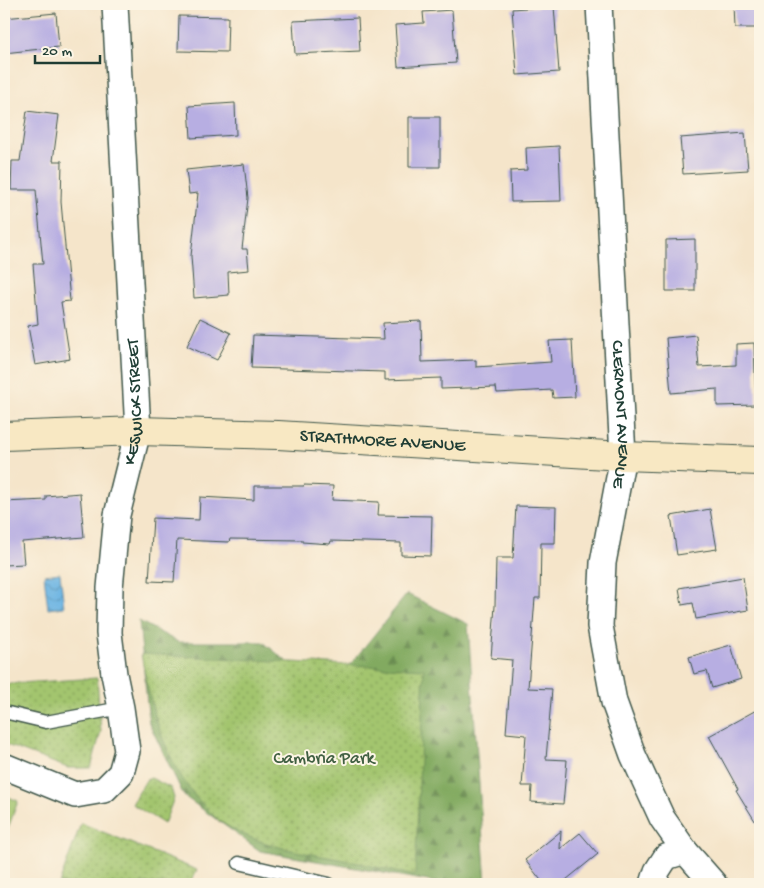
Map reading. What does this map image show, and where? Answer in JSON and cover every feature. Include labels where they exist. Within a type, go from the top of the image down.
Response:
[{"type":"main road","name":"STRATHMORE AVENUE","points":[[4,436],[138,432],[278,435],[623,456],[760,461]]},
{"type":"street","name":"KESWICK STREET","points":[[4,766],[76,795],[104,790],[121,773],[127,751],[109,633],[110,588],[117,515],[138,432],[114,4]]},
{"type":"street","name":"CLERMONT AVENUE","points":[[599,4],[623,456],[603,564],[600,626],[614,702],[632,756],[662,818],[685,851],[714,884]]},
{"type":"street","points":[[653,884],[657,871],[666,857],[685,851]]},
{"type":"lane","points":[[4,712],[46,722],[121,708]]},
{"type":"lane","points":[[239,863],[328,884]]},
{"type":"green space","name":"Cambria Park","points":[[407,594],[468,624],[486,884],[445,884],[260,851],[184,796],[149,723],[139,621],[178,642],[263,642],[295,668],[345,671]]},
{"type":"green space","name":"Cambria Park","points":[[141,654],[424,669],[415,876],[274,846],[241,833],[217,819],[193,793],[171,757],[155,717]]},
{"type":"green space","points":[[97,678],[101,731],[91,768],[68,768],[4,744],[4,684]]},
{"type":"green space","points":[[151,778],[171,788],[174,798],[164,824],[132,804],[146,780]]},
{"type":"green space","points":[[4,795],[18,801],[4,839]]},
{"type":"green space","points":[[81,823],[197,870],[189,884],[59,884]]},
{"type":"water","points":[[60,573],[64,607],[48,609],[44,575]]},
{"type":"building","points":[[734,4],[760,4],[760,28],[735,28]]},
{"type":"building","points":[[554,6],[559,72],[517,75],[512,9]]},
{"type":"building","points":[[452,10],[456,63],[398,67],[395,25],[424,23],[423,12]]},
{"type":"building","points":[[56,13],[59,47],[4,53],[4,18]]},
{"type":"building","points":[[179,16],[228,17],[227,52],[178,51]]},
{"type":"building","points":[[358,18],[360,51],[295,54],[293,21]]},
{"type":"building","points":[[235,103],[236,135],[191,138],[189,106]]},
{"type":"building","points":[[27,111],[59,115],[53,161],[62,161],[61,202],[70,301],[61,302],[70,359],[35,365],[28,326],[38,324],[33,264],[43,264],[36,190],[11,190],[12,161],[20,161]]},
{"type":"building","points":[[409,117],[440,117],[440,167],[409,167]]},
{"type":"building","points":[[745,133],[748,170],[683,174],[680,138]]},
{"type":"building","points":[[559,146],[561,201],[511,202],[510,171],[527,170],[526,148]]},
{"type":"building","points":[[244,164],[248,198],[242,249],[247,249],[249,270],[228,272],[229,295],[194,298],[191,256],[198,193],[189,194],[186,170]]},
{"type":"building","points":[[695,239],[695,291],[666,291],[666,240]]},
{"type":"building","points":[[200,318],[231,333],[217,360],[187,346]]},
{"type":"building","points":[[421,321],[422,362],[476,360],[476,367],[551,362],[549,341],[572,340],[575,397],[553,398],[552,390],[497,393],[496,387],[441,389],[441,378],[385,380],[385,372],[251,368],[253,335],[384,339],[383,323]]},
{"type":"building","points":[[696,335],[699,367],[736,365],[736,344],[754,343],[756,405],[717,406],[717,389],[671,393],[666,338]]},
{"type":"building","points":[[254,486],[333,486],[332,500],[379,502],[378,515],[432,516],[431,556],[401,555],[401,543],[331,541],[330,544],[302,542],[302,540],[230,539],[229,542],[177,540],[174,582],[149,581],[153,518],[199,520],[200,497],[254,500]]},
{"type":"building","points":[[80,493],[84,537],[22,542],[24,564],[4,565],[4,502],[46,500],[46,496]]},
{"type":"building","points":[[516,506],[556,507],[555,543],[541,543],[540,598],[535,598],[528,688],[552,689],[546,759],[567,760],[563,804],[531,802],[532,786],[522,786],[526,735],[506,733],[512,660],[491,658],[496,558],[513,558]]},
{"type":"building","points":[[710,509],[717,549],[677,555],[671,516]]},
{"type":"building","points":[[743,577],[748,610],[696,619],[693,603],[682,605],[679,588]]},
{"type":"building","points":[[731,645],[741,679],[712,688],[707,671],[694,674],[689,657]]},
{"type":"building","points":[[760,708],[760,829],[736,790],[738,789],[709,736]]},
{"type":"building","points":[[561,831],[560,849],[580,833],[598,854],[561,884],[544,884],[525,860]]}]
